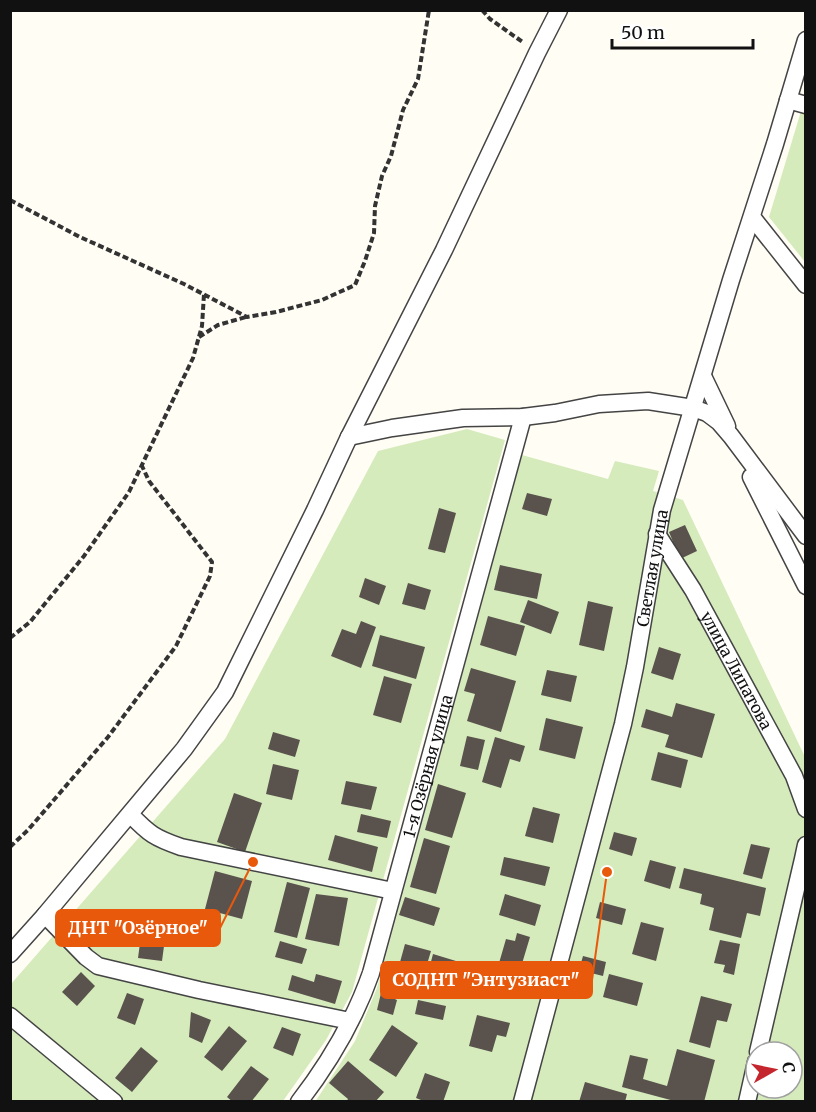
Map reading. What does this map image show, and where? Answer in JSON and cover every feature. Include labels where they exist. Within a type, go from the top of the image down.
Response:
[{"type":"street","points":[[10,954],[184,749],[225,692],[349,437],[444,250],[559,10]]},
{"type":"street","name":"Светлая улица","points":[[522,1101],[623,724],[662,510],[806,40]]},
{"type":"street","points":[[788,100],[806,105]]},
{"type":"street","points":[[752,217],[799,270],[806,285]]},
{"type":"street","points":[[703,376],[806,586]]},
{"type":"street","points":[[349,437],[392,428],[463,418],[523,417],[618,402],[648,401],[693,408],[707,413],[719,422],[806,536]]},
{"type":"street","name":"1-я Озёрная улица","points":[[299,1101],[336,1047],[362,999],[371,973],[523,417]]},
{"type":"street","name":"улица Липатова","points":[[657,534],[693,591],[783,755],[794,776],[806,809]]},
{"type":"street","points":[[130,813],[147,831],[162,841],[181,847],[393,891]]},
{"type":"street","points":[[761,1040],[806,845]]},
{"type":"street","points":[[45,915],[98,966],[199,990],[350,1021]]},
{"type":"street","points":[[10,1016],[114,1101]]},
{"type":"path","points":[[199,337],[218,325],[322,300],[355,285],[374,233],[375,206],[382,176],[391,156],[403,110],[418,79],[429,10]]},
{"type":"path","points":[[482,10],[490,19],[537,53]]},
{"type":"path","points":[[10,200],[80,237],[184,284],[246,317]]},
{"type":"path","points":[[10,638],[30,622],[84,556],[129,492],[193,358],[202,326],[204,294]]},
{"type":"path","points":[[10,848],[108,737],[176,646],[210,576],[212,562],[149,481],[142,466]]},
{"type":"green space","points":[[805,98],[805,262],[769,217]]},
{"type":"green space","points":[[467,429],[505,440],[352,992],[326,1040],[283,1101],[11,1102],[11,984],[225,739],[378,451]]},
{"type":"green space","points":[[522,455],[608,479],[615,461],[659,471],[653,491],[683,500],[805,757],[805,1101],[315,1102],[355,1041],[377,988]]},
{"type":"building","points":[[527,493],[552,499],[547,516],[522,509]]},
{"type":"building","points":[[439,508],[456,513],[445,553],[428,549]]},
{"type":"building","points":[[685,525],[697,551],[680,559],[669,532]]},
{"type":"building","points":[[500,565],[542,574],[537,599],[494,590]]},
{"type":"building","points":[[365,578],[386,586],[379,605],[359,597]]},
{"type":"building","points":[[408,583],[431,590],[425,610],[402,604]]},
{"type":"building","points":[[528,600],[559,612],[551,634],[520,622]]},
{"type":"building","points":[[588,601],[613,607],[604,651],[579,645]]},
{"type":"building","points":[[488,616],[525,626],[516,656],[480,645]]},
{"type":"building","points":[[361,621],[376,627],[361,668],[331,656],[342,629],[356,634]]},
{"type":"building","points":[[380,635],[425,647],[416,679],[372,666]]},
{"type":"building","points":[[659,647],[681,654],[673,680],[651,673]]},
{"type":"building","points":[[471,668],[516,681],[501,732],[467,721],[475,694],[464,691]]},
{"type":"building","points":[[547,670],[577,676],[571,702],[541,695]]},
{"type":"building","points":[[384,676],[412,684],[401,723],[373,715]]},
{"type":"building","points":[[676,703],[715,714],[702,758],[665,747],[669,735],[641,727],[646,709],[672,717]]},
{"type":"building","points":[[546,718],[583,727],[575,759],[539,750]]},
{"type":"building","points":[[273,732],[300,740],[295,757],[268,749]]},
{"type":"building","points":[[467,736],[485,740],[478,770],[460,766]]},
{"type":"building","points":[[495,737],[525,746],[520,762],[510,759],[501,788],[482,782]]},
{"type":"building","points":[[658,752],[688,760],[681,788],[651,780]]},
{"type":"building","points":[[273,764],[299,770],[292,800],[266,794]]},
{"type":"building","points":[[346,781],[377,787],[371,810],[341,804]]},
{"type":"building","points":[[438,784],[466,793],[452,838],[425,830]]},
{"type":"building","points":[[234,793],[262,803],[245,852],[217,842]]},
{"type":"building","points":[[533,807],[560,814],[553,843],[525,836]]},
{"type":"building","points":[[361,814],[391,821],[387,838],[357,832]]},
{"type":"building","points":[[614,832],[637,838],[632,856],[609,849]]},
{"type":"building","points":[[335,835],[378,847],[372,872],[328,860]]},
{"type":"building","points":[[424,838],[450,846],[436,894],[410,887]]},
{"type":"building","points":[[751,844],[770,848],[762,879],[743,874]]},
{"type":"building","points":[[504,857],[550,867],[545,886],[500,875]]},
{"type":"building","points":[[650,860],[676,867],[670,889],[644,881]]},
{"type":"building","points":[[684,868],[766,888],[760,916],[747,913],[741,938],[709,930],[714,908],[700,904],[702,894],[679,888]]},
{"type":"building","points":[[215,871],[252,881],[242,919],[205,909]]},
{"type":"building","points":[[287,882],[310,888],[297,938],[274,932]]},
{"type":"building","points":[[316,894],[348,898],[339,946],[305,939]]},
{"type":"building","points":[[505,894],[541,905],[535,926],[499,915]]},
{"type":"building","points":[[405,897],[440,908],[434,926],[399,915]]},
{"type":"building","points":[[600,902],[626,909],[622,925],[596,918]]},
{"type":"building","points":[[641,922],[664,928],[656,961],[632,954]]},
{"type":"building","points":[[142,928],[166,931],[162,961],[138,958]]},
{"type":"building","points":[[517,933],[530,937],[518,977],[497,970],[506,939],[515,941]]},
{"type":"building","points":[[720,940],[740,944],[734,975],[723,972],[725,965],[714,963]]},
{"type":"building","points":[[280,941],[307,949],[302,964],[275,957]]},
{"type":"building","points":[[405,944],[431,951],[419,991],[394,984]]},
{"type":"building","points":[[433,954],[456,961],[449,983],[427,977]]},
{"type":"building","points":[[583,956],[606,962],[603,976],[579,970]]},
{"type":"building","points":[[81,972],[95,986],[77,1006],[62,992]]},
{"type":"building","points":[[316,974],[342,981],[335,1004],[288,990],[292,975],[314,982]]},
{"type":"building","points":[[609,974],[643,983],[637,1006],[603,997]]},
{"type":"building","points":[[127,993],[144,999],[135,1025],[117,1018]]},
{"type":"building","points":[[381,993],[397,1000],[393,1015],[377,1010]]},
{"type":"building","points":[[701,996],[732,1004],[727,1022],[717,1020],[710,1048],[689,1042]]},
{"type":"building","points":[[418,1000],[446,1006],[443,1020],[415,1014]]},
{"type":"building","points":[[191,1012],[211,1020],[202,1043],[189,1037]]},
{"type":"building","points":[[477,1015],[510,1023],[506,1037],[497,1035],[492,1052],[469,1046]]},
{"type":"building","points":[[392,1025],[418,1043],[396,1077],[369,1060]]},
{"type":"building","points":[[229,1026],[247,1041],[222,1071],[204,1057]]},
{"type":"building","points":[[282,1027],[301,1034],[293,1056],[273,1048]]},
{"type":"building","points":[[141,1047],[158,1061],[132,1092],[115,1078]]},
{"type":"building","points":[[677,1049],[715,1060],[704,1102],[678,1102],[622,1087],[630,1055],[648,1059],[643,1079],[667,1086]]},
{"type":"building","points":[[348,1061],[384,1092],[375,1102],[346,1102],[348,1099],[329,1083]]},
{"type":"building","points":[[251,1066],[269,1079],[251,1102],[233,1102],[227,1097]]},
{"type":"building","points":[[425,1073],[450,1082],[443,1102],[426,1102],[416,1098]]},
{"type":"building","points":[[585,1082],[627,1094],[625,1102],[579,1102]]},
{"type":"place","name":"ДНТ \"Озёрное\"","points":[[253,862]]},
{"type":"place","name":"СОДНТ \"Энтузиаст\"","points":[[607,872]]}]
